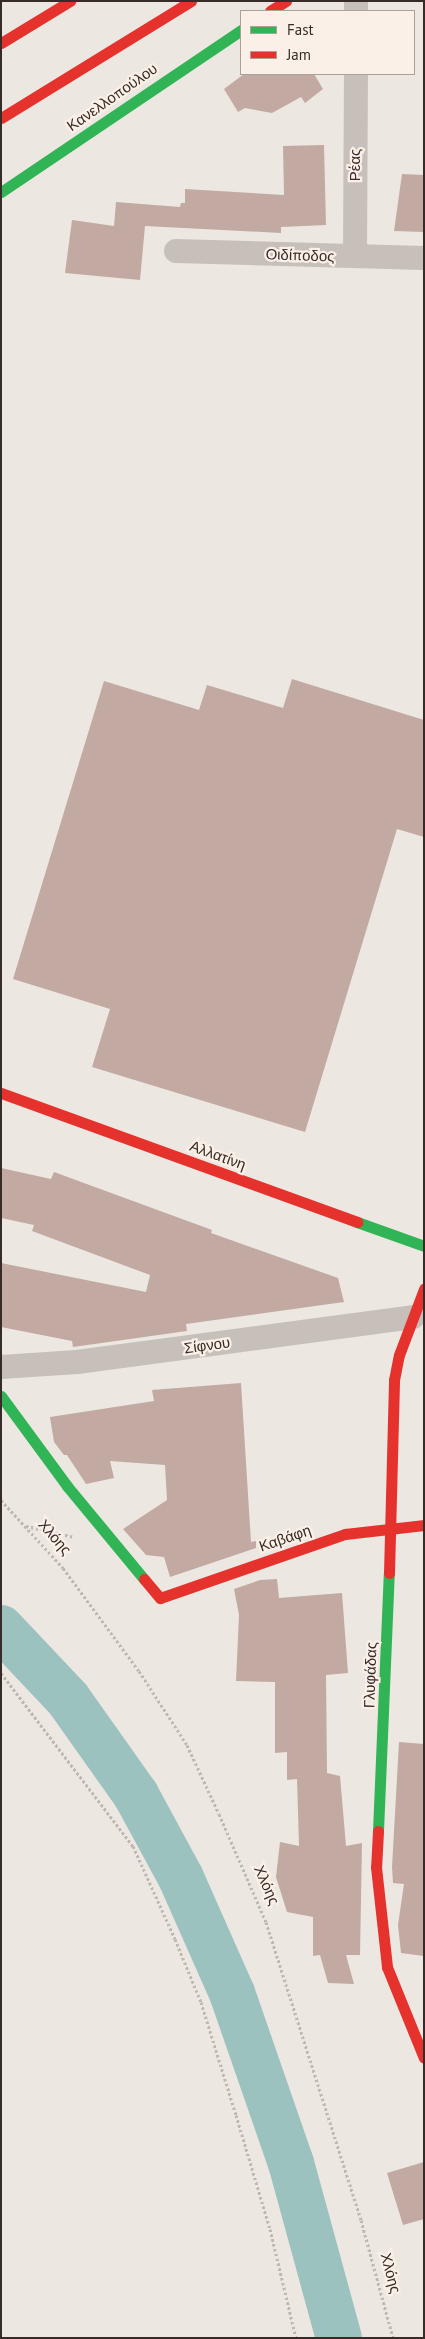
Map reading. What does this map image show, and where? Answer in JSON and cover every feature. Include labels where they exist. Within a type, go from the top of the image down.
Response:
[{"type":"main road","points":[[1,44],[70,1]]},
{"type":"main road","points":[[1,118],[191,1]]},
{"type":"main road","points":[[272,10],[286,1]]},
{"type":"main road","name":"Κανελλοπούλου","points":[[1,192],[182,67],[240,31]]},
{"type":"main road","name":"Αλλατίνη","points":[[1,1093],[424,1246]]},
{"type":"main road","name":"Γλυφάδας","points":[[424,1289],[413,1316],[394,1380],[389,1527],[387,1675],[376,1886],[387,1967],[424,2058]]},
{"type":"main road","name":"Καβάφη","points":[[1,1396],[63,1480],[160,1598],[328,1539],[389,1527],[424,1525]]},
{"type":"street","name":"Ρέας","points":[[355,256],[356,75]]},
{"type":"street","name":"Οιδίποδος","points":[[176,251],[424,258]]},
{"type":"street","name":"Σίφνου","points":[[1,1367],[77,1362],[413,1316]]},
{"type":"path","name":"Χλόης","points":[[1,1500],[63,1568],[140,1671],[187,1745],[266,1922],[362,2220],[393,2338]]},
{"type":"path","points":[[1,1673],[133,1846],[171,1931],[201,2002],[236,2115],[270,2229],[296,2338]]},
{"type":"building","points":[[243,75],[315,75],[323,89],[305,103],[301,97],[272,113],[245,108],[238,112],[224,89]]},
{"type":"building","points":[[324,145],[326,225],[281,227],[281,233],[145,226],[140,280],[65,273],[72,220],[114,226],[116,202],[180,207],[181,203],[185,203],[185,189],[284,195],[283,146]]},
{"type":"building","points":[[402,174],[424,175],[424,232],[394,231]]},
{"type":"building","points":[[292,679],[424,720],[424,837],[397,829],[305,1132],[92,1067],[110,1009],[13,979],[104,681],[199,710],[207,685],[283,708]]},
{"type":"building","points":[[1,1168],[51,1179],[54,1172],[212,1230],[211,1233],[338,1278],[344,1302],[186,1324],[187,1331],[73,1347],[72,1341],[1,1327],[1,1263],[146,1292],[150,1275],[32,1231],[34,1225],[1,1218]]},
{"type":"building","points":[[241,1383],[251,1542],[256,1541],[256,1548],[170,1577],[164,1557],[146,1555],[123,1529],[167,1500],[165,1465],[110,1461],[114,1478],[86,1484],[67,1455],[64,1455],[54,1442],[50,1417],[154,1401],[152,1390]]},
{"type":"building","points":[[277,1579],[279,1598],[342,1593],[348,1673],[326,1675],[327,1773],[340,1776],[346,1846],[362,1843],[360,1955],[346,1955],[354,1984],[328,1983],[320,1955],[313,1956],[313,1917],[287,1912],[276,1877],[280,1842],[299,1846],[297,1779],[287,1780],[287,1752],[275,1753],[275,1682],[236,1681],[239,1615],[234,1589],[260,1580]]},
{"type":"building","points":[[399,1742],[424,1744],[424,1956],[401,1953],[398,1925],[404,1884],[393,1883],[392,1867]]},
{"type":"building","points":[[424,2162],[424,2219],[403,2225],[387,2173]]},
{"type":"waterway","points":[[1,1628],[68,1699],[136,1795],[181,1878],[232,1993],[291,2163],[339,2338]]},
{"type":"traffic: fast","points":[[1,192],[240,31]]},
{"type":"traffic: fast","points":[[357,1222],[424,1246]]},
{"type":"traffic: fast","points":[[1,1396],[67,1486],[144,1579]]},
{"type":"traffic: fast","points":[[378,1831],[389,1573]]},
{"type":"traffic: jam","points":[[1,43],[70,1]]},
{"type":"traffic: jam","points":[[1,118],[191,1]]},
{"type":"traffic: jam","points":[[272,10],[286,1]]},
{"type":"traffic: jam","points":[[1,1093],[357,1222]]},
{"type":"traffic: jam","points":[[389,1573],[394,1380],[399,1355],[424,1289]]},
{"type":"traffic: jam","points":[[144,1579],[160,1598],[345,1534],[424,1525]]},
{"type":"traffic: jam","points":[[378,1831],[376,1867],[387,1967],[424,2058]]}]
